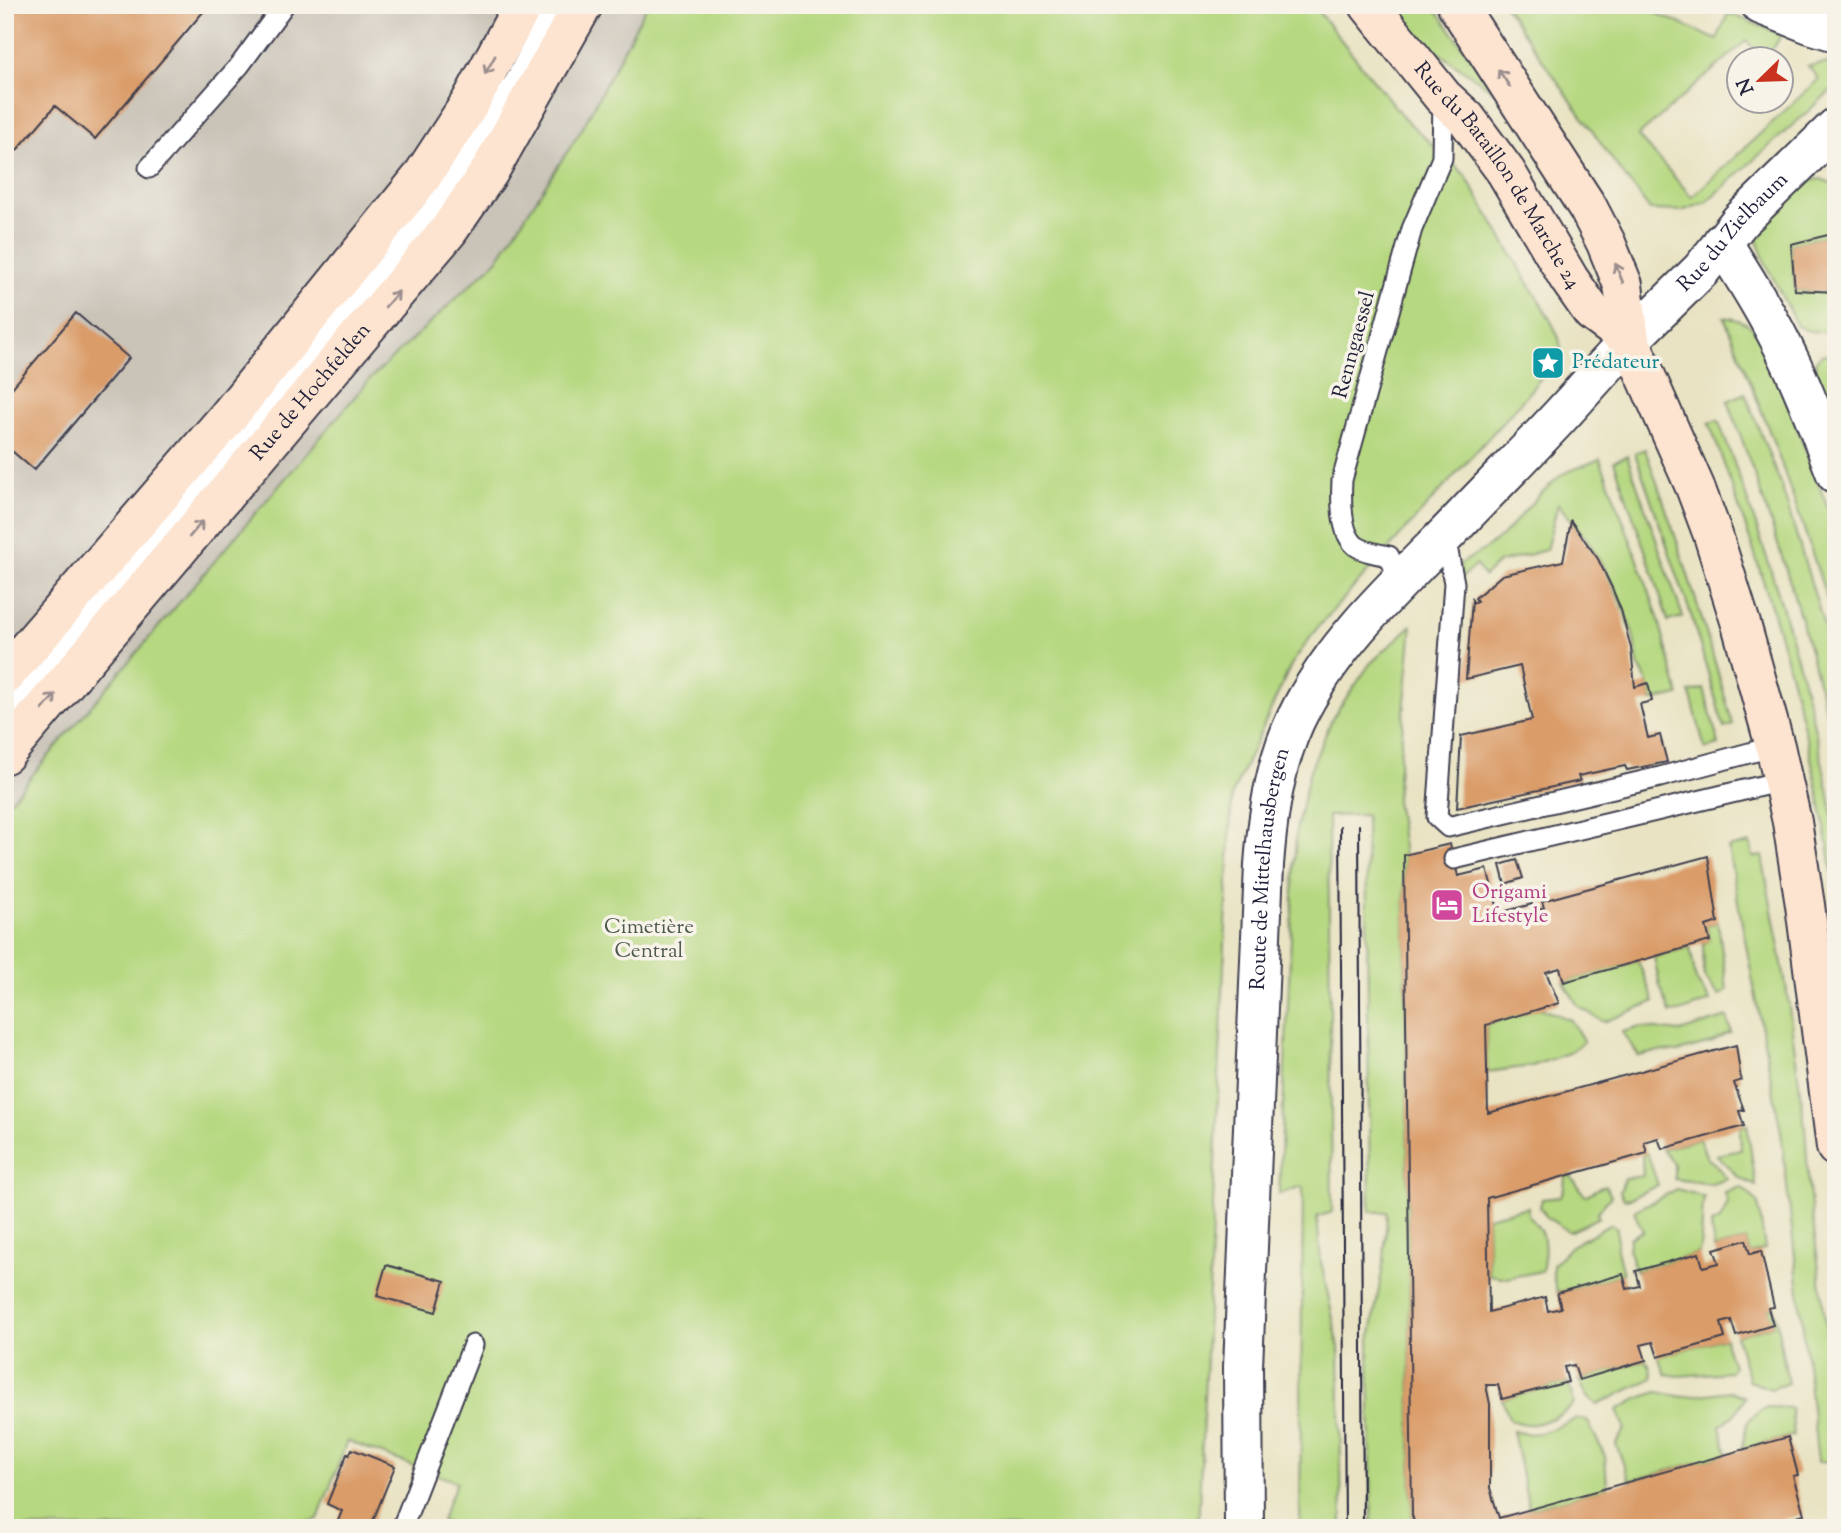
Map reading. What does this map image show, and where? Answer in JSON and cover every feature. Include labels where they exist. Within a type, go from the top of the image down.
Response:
[{"type":"main road","points":[[5,675],[227,418],[421,178],[470,103],[523,5]]},
{"type":"main road","name":"Rue de Hochfelden","points":[[5,754],[448,231],[489,173],[583,5]]},
{"type":"main road","name":"Rue du Bataillon de Marche 24","points":[[1369,5],[1443,97],[1466,118],[1506,172],[1592,313],[1630,340]]},
{"type":"main road","points":[[1457,5],[1588,208],[1606,243],[1623,285],[1630,340],[1695,487],[1713,535],[1779,763],[1792,822],[1814,960],[1836,1147]]},
{"type":"street","points":[[1761,5],[1836,32]]},
{"type":"street","name":"Rue du Zielbaum","points":[[1630,340],[1688,285],[1740,221],[1836,127]]},
{"type":"street","points":[[1722,242],[1762,306],[1790,360],[1836,474]]},
{"type":"street","name":"Route de Mittelhausbergen","points":[[1244,1528],[1243,1367],[1264,865],[1271,805],[1279,768],[1301,708],[1344,645],[1400,580],[1630,340]]},
{"type":"lane","points":[[149,169],[240,65],[284,5]]},
{"type":"lane","points":[[5,712],[430,212],[516,79],[553,5]]},
{"type":"lane","name":"Renngaessel","points":[[1400,580],[1389,556],[1357,547],[1349,538],[1340,501],[1342,480],[1412,229],[1442,158],[1443,97]]},
{"type":"lane","points":[[1445,536],[1454,583],[1437,817],[1448,827],[1660,777],[1779,763]]},
{"type":"lane","points":[[1454,859],[1779,763]]},
{"type":"lane","points":[[402,1528],[473,1345]]},
{"type":"shaded area","points":[[5,5],[647,5],[582,129],[497,260],[370,379],[5,807]]},
{"type":"green space","name":"Cimetière Central","points":[[647,5],[1313,5],[1404,118],[1465,175],[1559,338],[1561,348],[1557,359],[1318,627],[1291,665],[1232,795],[1198,1528],[457,1528],[441,1520],[457,1482],[347,1441],[318,1519],[290,1528],[5,1528],[5,807],[370,379],[497,260],[582,129]]},
{"type":"green space","points":[[1391,5],[1433,5],[1495,92],[1417,38]]},
{"type":"green space","points":[[1504,5],[1659,5],[1656,13],[1717,40],[1728,13],[1781,36],[1774,46],[1751,46],[1746,41],[1740,46],[1726,46],[1726,59],[1638,136],[1692,197],[1779,116],[1796,116],[1796,100],[1819,79],[1808,66],[1836,62],[1836,86],[1707,202],[1682,211],[1650,210]]},
{"type":"green space","points":[[1821,179],[1836,185],[1836,233],[1791,244],[1795,290],[1836,292],[1836,333],[1809,331],[1797,326],[1765,262],[1756,237],[1758,224],[1806,181]]},
{"type":"green space","points":[[1724,317],[1746,323],[1767,349],[1836,530],[1836,629],[1784,472]]},
{"type":"green space","points":[[1836,353],[1836,424],[1817,376],[1815,362],[1821,355]]},
{"type":"green space","points":[[1745,393],[1782,488],[1836,669],[1836,757],[1814,666],[1788,577],[1728,401]]},
{"type":"green space","points":[[1718,420],[1774,578],[1807,698],[1834,821],[1836,897],[1827,836],[1801,716],[1750,539],[1709,423]]},
{"type":"green space","points":[[1645,449],[1692,586],[1733,725],[1724,728],[1692,618],[1635,453]]},
{"type":"green space","points":[[1627,456],[1683,617],[1668,621],[1614,461]]},
{"type":"green space","points":[[1600,459],[1658,617],[1679,695],[1652,701],[1648,683],[1638,665],[1633,634],[1606,571],[1589,542],[1558,504],[1546,550],[1498,563],[1484,576],[1476,565],[1460,579],[1460,564],[1504,534],[1562,474]]},
{"type":"green space","points":[[1412,625],[1396,799],[1404,855],[1412,1515],[1416,1528],[1372,1528],[1369,1346],[1384,1260],[1387,1212],[1370,1212],[1366,815],[1328,816],[1332,1212],[1317,1217],[1321,1262],[1339,1347],[1342,1528],[1300,1528],[1303,1186],[1279,1194],[1296,831],[1310,770],[1333,717],[1370,664]]},
{"type":"green space","points":[[1704,689],[1719,745],[1705,749],[1690,692]]},
{"type":"green space","points":[[1750,843],[1753,857],[1762,856],[1786,985],[1805,1127],[1809,1188],[1836,1411],[1836,1460],[1818,1462],[1781,1132],[1728,848]]},
{"type":"green space","points":[[1718,922],[1727,990],[1719,996],[1704,976],[1703,944],[1710,940],[1706,926]]},
{"type":"green space","points":[[1690,947],[1696,980],[1710,1001],[1670,1013],[1660,986],[1654,957]]},
{"type":"green space","points":[[1638,961],[1654,1002],[1604,1022],[1578,1006],[1564,982]]},
{"type":"green space","points":[[1540,1008],[1571,1020],[1584,1042],[1568,1053],[1532,1066],[1487,1072],[1486,1025]]},
{"type":"green space","points":[[1727,1017],[1731,1032],[1711,1043],[1678,1052],[1659,1051],[1639,1056],[1622,1032],[1640,1027],[1680,1032]]},
{"type":"green space","points":[[1747,1124],[1756,1186],[1738,1177],[1717,1155],[1741,1150],[1740,1128]]},
{"type":"green space","points":[[1699,1139],[1707,1158],[1727,1179],[1712,1184],[1674,1179],[1674,1164],[1662,1149]]},
{"type":"green space","points":[[1647,1153],[1658,1185],[1624,1199],[1620,1192],[1624,1179],[1643,1176],[1642,1155]]},
{"type":"green space","points":[[1570,1175],[1585,1196],[1605,1185],[1611,1196],[1597,1213],[1599,1217],[1569,1232],[1547,1217],[1540,1207],[1542,1199],[1560,1197],[1565,1176]]},
{"type":"green space","points":[[1741,1187],[1758,1202],[1765,1249],[1750,1254],[1746,1240],[1714,1249],[1711,1224],[1720,1220],[1728,1203],[1725,1193]]},
{"type":"green space","points":[[1677,1189],[1704,1197],[1699,1253],[1636,1271],[1628,1249],[1630,1238],[1643,1231],[1634,1211]]},
{"type":"green space","points":[[1528,1207],[1528,1215],[1539,1228],[1544,1241],[1542,1271],[1507,1278],[1489,1275],[1487,1217]]},
{"type":"green space","points":[[1611,1224],[1617,1228],[1617,1250],[1623,1274],[1557,1293],[1553,1265],[1571,1246]]},
{"type":"green space","points":[[1774,1307],[1788,1383],[1771,1389],[1749,1381],[1736,1336],[1773,1325],[1768,1308]]},
{"type":"green space","points":[[1725,1338],[1733,1365],[1730,1372],[1678,1376],[1666,1374],[1658,1357]]},
{"type":"green space","points":[[1646,1360],[1653,1378],[1597,1405],[1588,1397],[1579,1380]]},
{"type":"green space","points":[[1568,1382],[1574,1403],[1567,1410],[1533,1424],[1510,1420],[1502,1399]]},
{"type":"green space","points":[[1731,1391],[1745,1397],[1734,1415],[1720,1426],[1727,1454],[1630,1481],[1616,1444],[1625,1428],[1617,1410],[1639,1398],[1658,1392],[1683,1397]]},
{"type":"green space","points":[[1768,1407],[1791,1408],[1794,1435],[1742,1450],[1750,1418]]},
{"type":"green space","points":[[1576,1419],[1587,1420],[1605,1456],[1607,1488],[1529,1509],[1513,1431],[1538,1433]]},
{"type":"building","points":[[5,5],[209,5],[95,139],[55,106],[5,164]]},
{"type":"building","points":[[1836,233],[1836,292],[1795,290],[1791,244]]},
{"type":"building","points":[[76,313],[129,358],[34,470],[5,445],[5,396]]},
{"type":"building","points":[[1571,521],[1598,559],[1621,610],[1631,648],[1635,687],[1648,683],[1652,701],[1640,704],[1648,738],[1660,735],[1667,762],[1627,770],[1625,766],[1578,776],[1580,781],[1457,808],[1461,736],[1532,720],[1520,666],[1466,679],[1472,600],[1474,603],[1477,601],[1475,598],[1502,575],[1563,561]]},
{"type":"building","points":[[1450,844],[1458,876],[1487,869],[1499,913],[1532,904],[1534,911],[1544,908],[1542,901],[1708,856],[1718,922],[1706,926],[1710,941],[1564,982],[1560,968],[1546,972],[1559,1003],[1486,1025],[1488,1113],[1736,1045],[1741,1080],[1734,1083],[1744,1110],[1739,1111],[1744,1126],[1662,1149],[1658,1138],[1644,1142],[1647,1153],[1487,1198],[1489,1312],[1545,1297],[1548,1311],[1561,1308],[1557,1293],[1623,1274],[1627,1289],[1640,1286],[1636,1271],[1699,1253],[1703,1267],[1719,1263],[1714,1249],[1746,1240],[1750,1254],[1761,1251],[1774,1307],[1768,1308],[1773,1325],[1736,1336],[1731,1320],[1721,1323],[1725,1338],[1658,1357],[1653,1342],[1641,1345],[1646,1360],[1579,1380],[1574,1365],[1564,1367],[1568,1382],[1502,1399],[1498,1385],[1486,1385],[1490,1404],[1490,1488],[1499,1518],[1788,1437],[1798,1475],[1793,1476],[1804,1514],[1755,1528],[1416,1528],[1412,1515],[1404,855]]},
{"type":"building","points":[[1517,860],[1523,878],[1505,884],[1500,865]]},
{"type":"building","points":[[386,1265],[445,1281],[436,1312],[377,1296]]},
{"type":"building","points":[[352,1449],[395,1466],[372,1523],[370,1522],[367,1528],[335,1528],[342,1511],[327,1504],[347,1454],[349,1455]]},
{"type":"tram line","points":[[1359,825],[1363,1528]]},
{"type":"tram line","points":[[1340,826],[1345,1528]]},
{"type":"place","name":"Prédateur","points":[[1548,363]]},
{"type":"place","name":"Origami Lifestyle","points":[[1447,905]]}]
